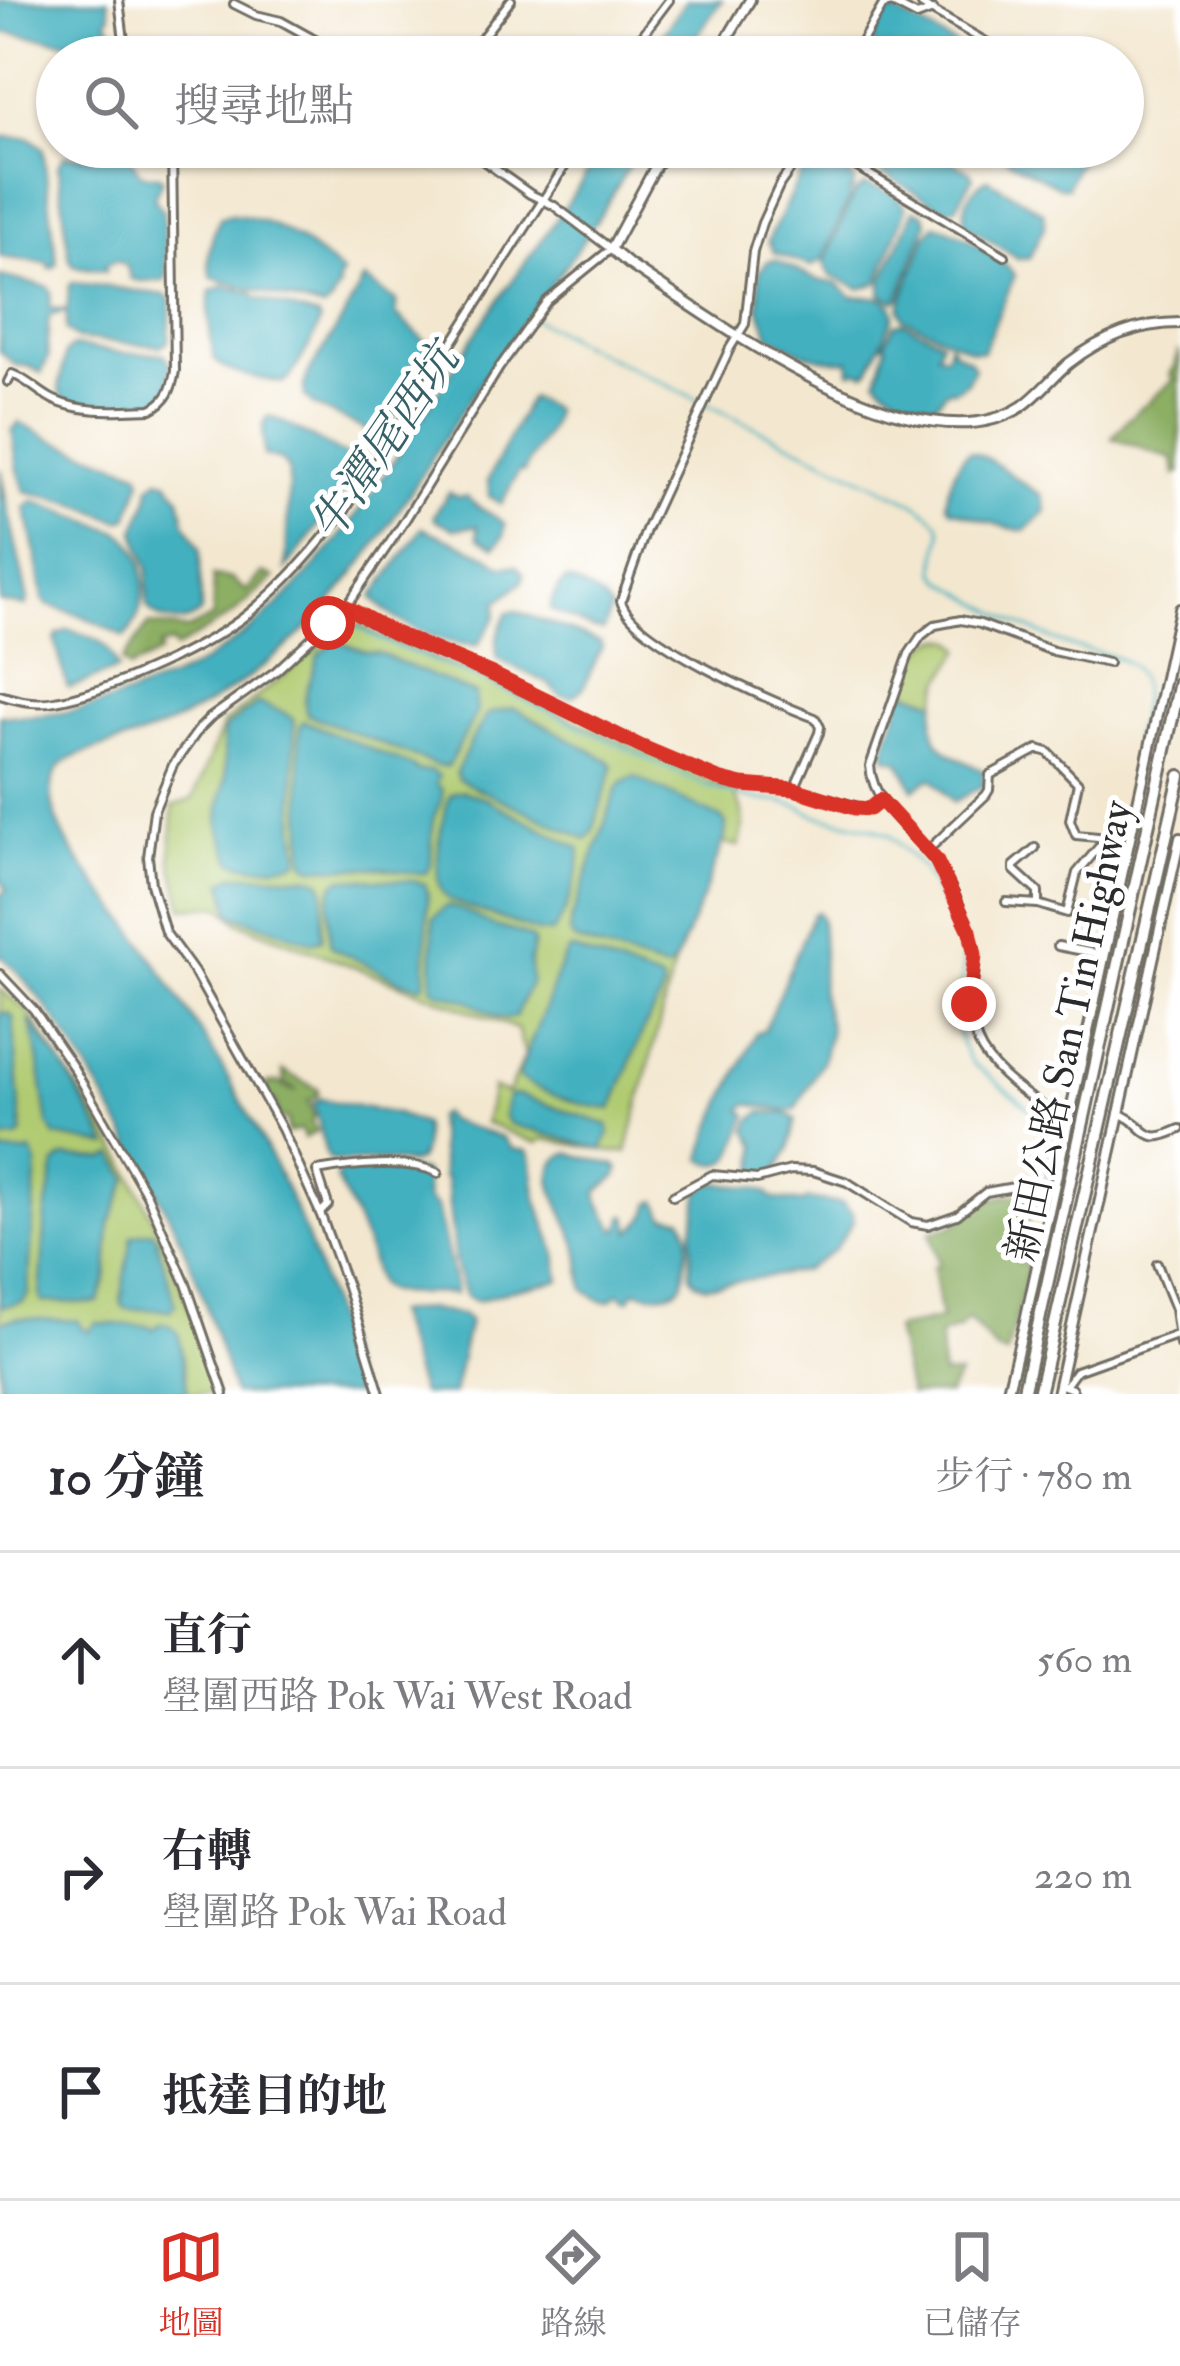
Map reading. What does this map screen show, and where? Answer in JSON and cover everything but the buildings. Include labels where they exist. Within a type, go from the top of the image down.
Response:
[{"type":"highway","name":"新田公路 San Tin Highway","points":[[1023,1394],[1180,682]]},
{"type":"highway","name":"新田公路 San Tin Highway","points":[[1039,1394],[1180,776]]},
{"type":"street","points":[[119,0],[123,36]]},
{"type":"street","points":[[483,36],[511,0]]},
{"type":"street","points":[[642,36],[669,0]]},
{"type":"street","points":[[729,36],[750,0]]},
{"type":"street","points":[[865,36],[883,5],[892,3],[917,16],[934,10]]},
{"type":"street","points":[[234,4],[308,36]]},
{"type":"street","points":[[922,5],[977,36]]},
{"type":"street","points":[[8,382],[12,374],[21,377],[53,400],[91,410],[151,409],[171,392],[175,371],[172,168]]},
{"type":"street","points":[[496,168],[630,265],[788,366],[853,397],[926,421],[959,424],[1004,417],[1082,354],[1131,329],[1180,325]]},
{"type":"street","points":[[0,695],[24,703],[54,702],[102,688],[215,636],[281,586],[344,512],[549,203],[566,168]]},
{"type":"street","points":[[380,1394],[347,1286],[282,1129],[194,972],[165,932],[148,857],[158,798],[183,749],[210,718],[276,671],[345,606],[402,525],[499,368],[554,293],[604,243],[652,168]]},
{"type":"street","points":[[791,168],[761,223],[753,252],[747,319],[646,530],[622,593],[622,608],[672,648],[731,683],[815,718],[819,734],[794,789]]},
{"type":"street","points":[[859,168],[1005,256]]},
{"type":"street","points":[[345,606],[392,632],[718,779],[794,789],[855,808],[870,809],[881,800]]},
{"type":"street","points":[[1007,1394],[1180,609]]},
{"type":"street","points":[[1067,1123],[998,1069],[983,1051],[969,1004],[975,955],[970,931],[936,860],[881,800],[871,780],[871,756],[909,654],[935,625],[961,620],[980,624],[1053,651],[1108,663]]},
{"type":"street","points":[[927,851],[986,795],[990,775],[1038,749],[1048,752],[1078,783],[1072,830],[1127,852]]},
{"type":"street","points":[[1060,1388],[1180,838]]},
{"type":"street","points":[[1006,902],[1038,904],[1067,913],[1077,873],[1104,841]]},
{"type":"street","points":[[1035,848],[1014,870],[1038,892],[1038,904]]},
{"type":"street","points":[[1058,946],[1104,956]]},
{"type":"street","points":[[0,974],[34,1010],[74,1067],[147,1195],[186,1284],[224,1394]]},
{"type":"street","points":[[1118,1113],[1151,1137],[1163,1138],[1180,1129]]},
{"type":"street","points":[[320,1213],[328,1205],[317,1171],[378,1164],[422,1166],[438,1172]]},
{"type":"street","points":[[673,1196],[712,1175],[757,1179],[789,1170],[813,1171],[847,1182],[911,1222],[928,1225],[957,1215],[986,1192],[1014,1187],[1052,1191]]},
{"type":"street","points":[[1060,1388],[1076,1371],[1179,1340],[1175,1309],[1157,1264]]},
{"type":"street","points":[[1060,1388],[1074,1394]]},
{"type":"green space","points":[[1179,350],[1180,473],[1175,475],[1173,459],[1112,438],[1174,380],[1170,374]]},
{"type":"green space","points":[[263,573],[274,578],[233,614],[175,649],[172,643],[160,646],[160,653],[129,669],[122,661],[149,624],[188,630],[213,617],[213,576],[232,579],[246,591]]},
{"type":"green space","points":[[353,620],[379,636],[486,679],[733,792],[737,799],[744,819],[739,846],[723,843],[674,965],[627,1152],[543,1139],[537,1143],[485,1123],[493,1088],[508,1093],[525,1054],[517,1029],[239,923],[220,906],[183,908],[171,858],[173,806],[193,799],[223,724]]},
{"type":"green space","points":[[944,638],[962,649],[941,681],[936,702],[904,691],[922,650]]},
{"type":"green space","points":[[0,989],[28,1011],[123,1158],[160,1233],[194,1321],[215,1394],[0,1394]]},
{"type":"green space","points":[[283,1071],[318,1089],[318,1096],[308,1101],[317,1131],[304,1138],[301,1130],[288,1133],[287,1119],[279,1118],[275,1103],[266,1095],[265,1084],[278,1082],[297,1091],[284,1082]]},
{"type":"green space","points":[[1034,1196],[1018,1262],[1029,1265],[1007,1354],[998,1352],[968,1319],[959,1329],[940,1335],[942,1375],[959,1375],[948,1394],[909,1394],[895,1329],[941,1319],[933,1267],[939,1265],[930,1232],[952,1226],[988,1200]]},
{"type":"water","points":[[0,0],[108,0],[110,16],[106,19],[113,36],[36,37],[0,32]]},
{"type":"water","points":[[686,0],[722,0],[697,36],[661,36]]},
{"type":"water","points":[[893,11],[941,36],[875,36]]},
{"type":"water","points":[[0,137],[30,138],[36,143],[36,168],[45,168],[57,264],[49,268],[49,263],[0,257]]},
{"type":"water","points":[[58,168],[137,168],[141,174],[159,176],[162,180],[154,198],[163,211],[167,277],[139,281],[130,278],[127,266],[116,260],[105,265],[106,271],[73,266]]},
{"type":"water","points":[[590,168],[628,168],[340,592],[283,650],[217,698],[163,727],[75,757],[55,776],[52,804],[68,843],[191,1017],[275,1166],[314,1257],[356,1394],[234,1394],[200,1288],[156,1190],[70,1040],[0,955],[0,895],[7,891],[0,878],[0,715],[73,711],[175,677],[239,638],[281,602],[353,520]]},
{"type":"water","points":[[804,168],[840,168],[852,178],[852,191],[822,260],[811,266],[774,253],[768,241]]},
{"type":"water","points":[[874,168],[964,168],[973,177],[956,207],[945,210]]},
{"type":"water","points":[[1023,168],[1076,168],[1067,187]]},
{"type":"water","points":[[988,179],[1043,212],[1045,225],[1029,258],[1017,258],[965,224],[969,198]]},
{"type":"water","points":[[865,185],[893,195],[906,208],[880,278],[861,289],[831,276],[824,264],[854,194]]},
{"type":"water","points":[[914,210],[923,213],[927,223],[895,301],[881,294],[882,282]]},
{"type":"water","points":[[227,215],[275,226],[342,273],[330,304],[323,309],[212,278],[210,247],[220,218]]},
{"type":"water","points":[[935,225],[978,245],[1015,275],[983,351],[971,350],[903,318],[902,300],[926,236]]},
{"type":"water","points":[[776,260],[817,280],[837,284],[852,297],[890,303],[894,315],[869,370],[850,371],[849,360],[807,354],[769,335],[759,307],[759,271]]},
{"type":"water","points":[[0,276],[48,287],[50,308],[67,310],[72,282],[165,295],[171,299],[169,341],[160,346],[77,339],[66,330],[67,314],[63,312],[49,316],[49,356],[41,373],[15,365],[0,351]]},
{"type":"water","points":[[364,279],[396,301],[396,314],[437,352],[381,437],[305,397],[308,374]]},
{"type":"water","points":[[224,286],[318,317],[314,337],[284,383],[235,372],[214,357],[210,297],[211,291]]},
{"type":"water","points":[[903,322],[941,341],[937,353],[946,355],[949,344],[974,368],[967,382],[948,389],[935,405],[896,393],[877,379],[884,344],[895,324]]},
{"type":"water","points":[[73,346],[164,354],[170,363],[166,393],[155,403],[122,406],[81,405],[63,398],[59,389],[66,352]]},
{"type":"water","points":[[531,398],[554,410],[553,419],[501,504],[489,496],[488,480]]},
{"type":"water","points":[[267,417],[363,465],[286,569],[289,471],[281,460],[264,455]]},
{"type":"water","points":[[19,422],[139,472],[142,479],[128,518],[120,521],[25,491],[12,431]]},
{"type":"water","points":[[969,451],[1042,495],[1046,511],[1025,531],[947,504],[953,475]]},
{"type":"water","points":[[0,469],[28,601],[26,606],[0,602]]},
{"type":"water","points":[[159,479],[167,481],[180,497],[185,522],[200,548],[201,612],[181,622],[159,617],[147,607],[148,568],[135,531],[150,486]]},
{"type":"water","points":[[449,492],[468,497],[505,524],[495,547],[478,538],[477,526],[454,529],[435,519]]},
{"type":"water","points":[[33,501],[119,532],[138,552],[143,598],[125,637],[47,605],[25,508]]},
{"type":"water","points":[[422,528],[501,566],[517,566],[524,575],[497,602],[496,617],[478,645],[421,632],[373,597]]},
{"type":"water","points":[[567,580],[597,595],[611,609],[603,630],[551,610],[555,594]]},
{"type":"water","points":[[508,612],[600,642],[602,647],[583,688],[572,697],[498,659],[500,630]]},
{"type":"water","points":[[68,630],[100,642],[118,669],[67,686],[55,640]]},
{"type":"water","points":[[336,641],[378,653],[475,694],[477,712],[448,766],[440,767],[307,714],[306,693],[318,656]]},
{"type":"water","points":[[904,691],[936,702],[937,739],[949,753],[983,771],[984,785],[954,802],[933,779],[914,789],[899,761],[886,757]]},
{"type":"water","points":[[258,703],[294,720],[298,861],[265,867],[232,861],[219,825],[226,778],[223,732]]},
{"type":"water","points":[[514,708],[613,767],[586,839],[459,780],[456,773],[489,713]]},
{"type":"water","points":[[304,721],[417,771],[439,776],[436,783],[442,799],[433,819],[427,872],[307,864],[299,740]]},
{"type":"water","points":[[635,777],[726,824],[702,899],[674,964],[666,970],[574,940],[570,933],[616,791]]},
{"type":"water","points":[[462,791],[579,848],[572,892],[552,933],[460,904],[443,893],[438,872],[441,828],[451,794]]},
{"type":"water","points":[[235,875],[320,880],[324,890],[322,939],[312,942],[231,914],[223,882]]},
{"type":"water","points":[[342,878],[425,884],[425,983],[401,981],[333,948],[329,898]]},
{"type":"water","points":[[446,906],[534,941],[531,982],[515,1017],[497,1017],[432,987],[433,918]]},
{"type":"water","points":[[817,912],[823,953],[821,994],[830,1029],[823,1060],[796,1109],[747,1104],[742,1110],[748,1115],[734,1154],[722,1164],[713,1164],[702,1159],[726,1095],[756,1033],[764,1030]]},
{"type":"water","points":[[568,951],[661,981],[660,999],[612,1109],[553,1095],[519,1075],[561,965]]},
{"type":"water","points":[[0,1013],[13,1017],[22,1133],[17,1138],[0,1139]]},
{"type":"water","points":[[29,1020],[62,1064],[109,1146],[55,1136],[48,1124]]},
{"type":"water","points":[[518,1095],[608,1125],[602,1150],[510,1124],[504,1116],[508,1096]]},
{"type":"water","points":[[321,1099],[423,1124],[419,1158],[406,1163],[328,1159],[313,1104]]},
{"type":"water","points":[[761,1112],[796,1119],[789,1150],[773,1177],[755,1174],[757,1146],[748,1130]]},
{"type":"water","points":[[442,1113],[447,1120],[503,1138],[512,1149],[531,1156],[537,1201],[556,1252],[560,1280],[475,1301],[465,1295],[443,1178],[436,1117]]},
{"type":"water","points":[[28,1151],[37,1163],[28,1294],[23,1302],[0,1307],[0,1152]]},
{"type":"water","points":[[569,1153],[619,1169],[597,1192],[615,1229],[619,1230],[624,1215],[631,1232],[657,1201],[665,1216],[682,1218],[688,1241],[683,1279],[677,1289],[659,1294],[634,1291],[630,1299],[619,1293],[610,1301],[601,1301],[584,1289],[578,1249],[552,1183],[557,1160]]},
{"type":"water","points":[[114,1155],[128,1178],[110,1224],[107,1273],[99,1301],[42,1302],[46,1212],[55,1164],[64,1157],[105,1159]]},
{"type":"water","points":[[349,1170],[425,1174],[427,1200],[437,1208],[455,1294],[394,1293],[378,1285],[362,1233],[336,1178]]},
{"type":"water","points":[[719,1183],[754,1188],[771,1198],[842,1203],[853,1214],[853,1222],[834,1250],[803,1271],[706,1286],[690,1275],[692,1233],[700,1191]]},
{"type":"water","points":[[151,1231],[158,1239],[175,1305],[171,1310],[124,1308],[121,1301],[132,1236]]},
{"type":"water","points":[[424,1309],[462,1315],[469,1321],[453,1394],[421,1394],[395,1313]]},
{"type":"water","points":[[17,1318],[79,1321],[89,1331],[96,1323],[153,1329],[161,1323],[170,1326],[179,1336],[188,1394],[1,1394],[0,1322]]},
{"type":"waterway","points":[[524,314],[927,512],[940,526],[936,572],[944,581],[1038,633],[1133,667],[1143,693],[1134,740]]},
{"type":"waterway","points":[[323,606],[374,637],[482,680],[705,786],[801,807],[814,815],[890,835],[923,869],[963,948],[957,1025],[962,1046],[972,1063],[1046,1124],[1050,1147],[1045,1180]]},
{"type":"route","points":[[328,623],[345,606],[642,747],[731,783],[794,789],[855,808],[870,809],[881,800],[936,860],[970,931],[975,969],[969,1004]]},
{"type":"water label","name":"牛潭尾西坑","points":[[385,443]]}]
